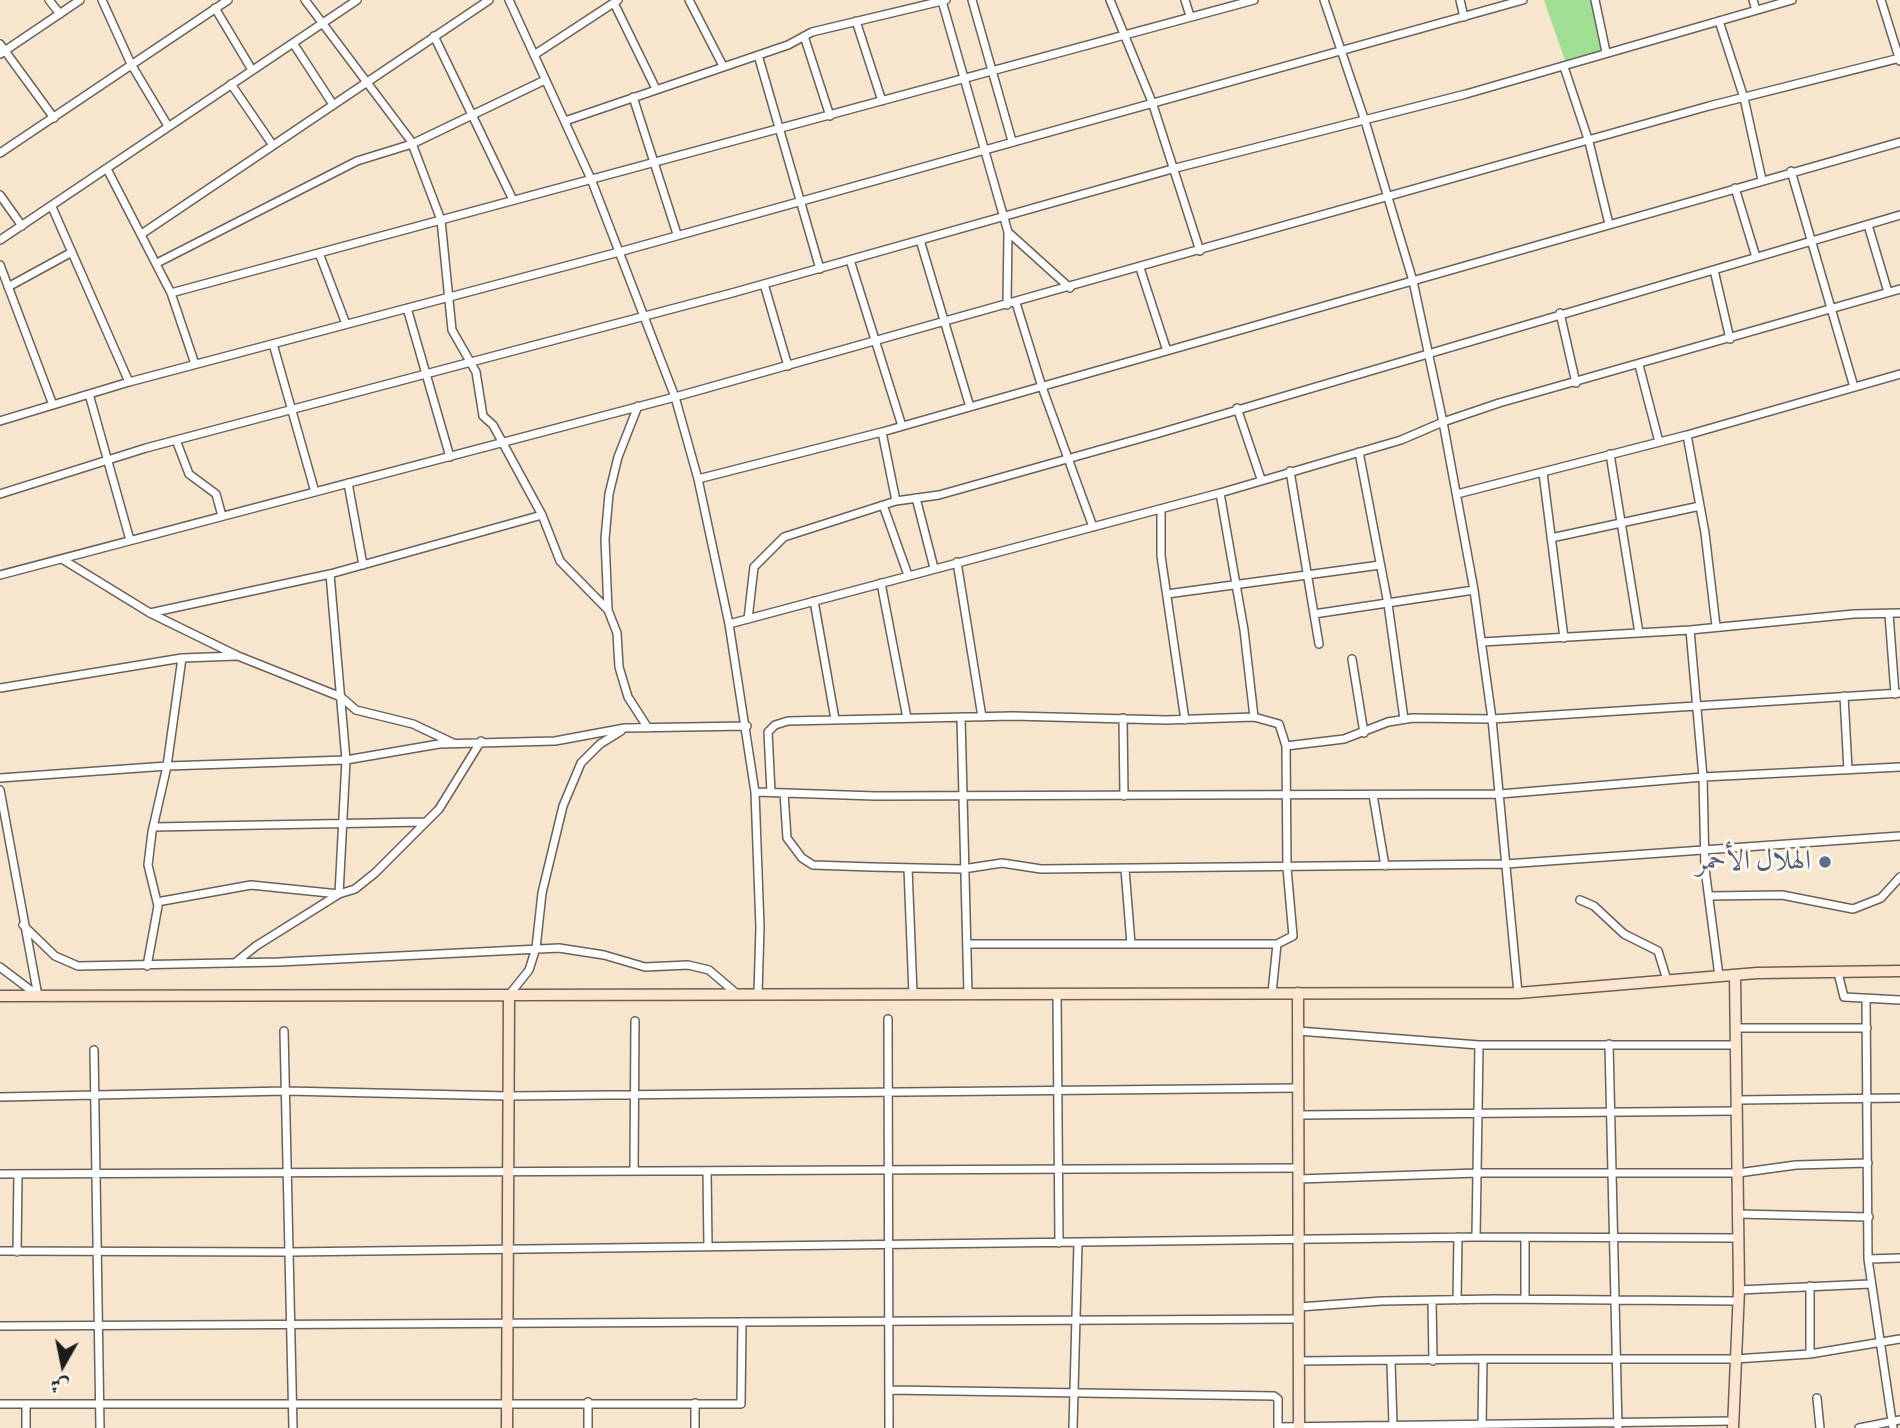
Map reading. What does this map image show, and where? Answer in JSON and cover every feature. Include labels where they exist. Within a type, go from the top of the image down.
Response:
[{"type":"street","points":[[49,0],[60,14]]},
{"type":"street","points":[[54,118],[2,49],[80,0]]},
{"type":"street","points":[[102,0],[131,64],[168,126]]},
{"type":"street","points":[[0,153],[228,0]]},
{"type":"street","points":[[305,0],[324,22],[412,144],[441,220],[452,330],[476,372],[483,416],[493,425],[542,516],[560,561],[608,610]]},
{"type":"street","points":[[0,240],[357,0]]},
{"type":"street","points":[[142,233],[489,0]]},
{"type":"street","points":[[509,0],[591,179],[675,397],[698,479],[729,624],[747,726],[755,792],[760,927],[758,994]]},
{"type":"street","points":[[689,0],[723,66]]},
{"type":"street","points":[[972,0],[1012,141]]},
{"type":"street","points":[[1110,0],[1152,102],[1200,251]]},
{"type":"street","points":[[1185,0],[1190,16]]},
{"type":"street","points":[[172,293],[1254,0]]},
{"type":"street","points":[[1324,0],[1366,121],[1413,281],[1443,422],[1482,642],[1500,794],[1518,993]]},
{"type":"street","points":[[1460,0],[1464,17]]},
{"type":"street","points":[[0,421],[129,382],[619,252],[984,148],[1523,0]]},
{"type":"street","points":[[1595,0],[1606,52]]},
{"type":"street","points":[[1753,0],[1756,10]]},
{"type":"street","points":[[0,494],[176,440],[820,269],[1172,169],[1366,121],[1564,67],[1606,52],[1792,0]]},
{"type":"street","points":[[0,575],[675,397],[1744,98],[1900,59],[1881,0]]},
{"type":"street","points":[[534,55],[616,1],[656,89]]},
{"type":"street","points":[[565,121],[758,55],[804,36],[944,1],[963,79],[1008,232],[1011,304],[1093,527]]},
{"type":"street","points":[[215,8],[252,70]]},
{"type":"street","points":[[856,21],[882,101]]},
{"type":"street","points":[[1719,21],[1744,98],[1762,180]]},
{"type":"street","points":[[434,36],[513,200]]},
{"type":"street","points":[[804,36],[830,116]]},
{"type":"street","points":[[293,43],[332,103]]},
{"type":"street","points":[[758,55],[782,129],[820,269]]},
{"type":"street","points":[[1564,67],[1589,142],[1609,224]]},
{"type":"street","points":[[157,263],[357,162],[412,144],[545,80]]},
{"type":"street","points":[[231,84],[272,144]]},
{"type":"street","points":[[633,97],[677,234]]},
{"type":"street","points":[[698,479],[1042,387],[1900,142]]},
{"type":"street","points":[[107,169],[172,293],[195,364]]},
{"type":"street","points":[[1791,171],[1854,387]]},
{"type":"street","points":[[1735,188],[1756,257]]},
{"type":"street","points":[[0,195],[22,226]]},
{"type":"street","points":[[52,207],[129,382]]},
{"type":"street","points":[[748,619],[754,567],[774,544],[784,537],[896,501],[964,488],[1900,215]]},
{"type":"street","points":[[1868,225],[1888,292]]},
{"type":"street","points":[[1008,232],[1070,288]]},
{"type":"street","points":[[920,240],[970,407]]},
{"type":"street","points":[[8,287],[72,252]]},
{"type":"street","points":[[319,253],[345,324]]},
{"type":"street","points":[[850,260],[902,426]]},
{"type":"street","points":[[0,265],[53,405]]},
{"type":"street","points":[[1140,268],[1167,351]]},
{"type":"street","points":[[1714,270],[1730,339]]},
{"type":"street","points":[[764,284],[788,366]]},
{"type":"street","points":[[729,624],[1220,493],[1401,440],[1443,422],[1900,289]]},
{"type":"street","points":[[407,308],[450,457]]},
{"type":"street","points":[[1560,313],[1576,383]]},
{"type":"street","points":[[273,344],[315,492]]},
{"type":"street","points":[[1639,365],[1659,442]]},
{"type":"street","points":[[1457,494],[1687,435],[1900,373]]},
{"type":"street","points":[[89,394],[131,540]]},
{"type":"street","points":[[638,406],[618,457],[609,494],[605,539],[608,610],[617,633],[619,667],[628,698],[648,728]]},
{"type":"street","points":[[1237,408],[1261,480]]},
{"type":"street","points":[[881,432],[896,501]]},
{"type":"street","points":[[1687,435],[1700,506],[1716,626]]},
{"type":"street","points":[[176,440],[189,474],[216,494],[222,516]]},
{"type":"street","points":[[1359,452],[1388,604],[1404,719]]},
{"type":"street","points":[[1610,454],[1639,633]]},
{"type":"street","points":[[1290,471],[1319,644]]},
{"type":"street","points":[[1543,473],[1564,638]]},
{"type":"street","points":[[348,483],[363,565]]},
{"type":"street","points":[[1220,493],[1254,718]]},
{"type":"street","points":[[916,498],[933,568]]},
{"type":"street","points":[[883,505],[908,575]]},
{"type":"street","points":[[1551,538],[1700,506]]},
{"type":"street","points":[[1161,509],[1161,556],[1185,720]]},
{"type":"street","points":[[150,612],[330,574],[542,516]]},
{"type":"street","points":[[62,559],[150,612],[238,656],[341,697],[356,710],[413,724],[454,743]]},
{"type":"street","points":[[957,562],[982,717]]},
{"type":"street","points":[[1167,594],[1380,565]]},
{"type":"street","points":[[330,574],[346,760],[339,894]]},
{"type":"street","points":[[881,583],[907,718]]},
{"type":"street","points":[[1314,614],[1474,590]]},
{"type":"street","points":[[814,601],[835,719]]},
{"type":"street","points":[[1482,642],[1690,630],[1854,614],[1900,613]]},
{"type":"street","points":[[1286,746],[1344,740],[1388,722],[1404,719],[1492,719],[1897,693],[1889,614]]},
{"type":"street","points":[[1690,630],[1703,777],[1704,849],[1720,976]]},
{"type":"street","points":[[0,688],[182,658],[238,656]]},
{"type":"street","points":[[147,966],[155,936],[157,902],[148,865],[153,827],[167,766],[182,658]]},
{"type":"street","points":[[1352,659],[1364,733]]},
{"type":"street","points":[[1844,696],[1848,770]]},
{"type":"street","points":[[961,717],[968,994]]},
{"type":"street","points":[[771,792],[768,734],[771,727],[788,721],[961,717],[1185,720],[1254,718],[1279,724],[1286,746],[1287,868],[1293,936],[1277,944],[968,944]]},
{"type":"street","points":[[1123,719],[1124,796]]},
{"type":"street","points":[[0,778],[167,766],[346,760],[454,743],[555,741],[625,729],[747,726]]},
{"type":"street","points":[[507,1428],[509,995],[528,970],[536,948],[542,892],[563,806],[581,763],[600,744],[625,729]]},
{"type":"street","points":[[234,963],[256,946],[339,894],[355,889],[375,873],[439,809],[481,741]]},
{"type":"street","points":[[755,792],[961,796],[1500,794],[1703,777],[1900,768]]},
{"type":"street","points":[[0,790],[37,996]]},
{"type":"street","points":[[784,793],[787,838],[791,848],[807,862],[908,868],[963,869],[1002,863],[1041,869],[1506,864],[1900,836]]},
{"type":"street","points":[[1373,795],[1385,866]]},
{"type":"street","points":[[153,827],[426,822]]},
{"type":"street","points":[[908,868],[913,994]]},
{"type":"street","points":[[1125,869],[1131,944]]},
{"type":"street","points":[[1709,896],[1782,895],[1853,909],[1881,898],[1900,877]]},
{"type":"street","points":[[157,902],[251,885],[339,894]]},
{"type":"street","points":[[1580,900],[1594,906],[1624,934],[1658,951],[1667,980]]},
{"type":"street","points":[[23,925],[55,956],[78,966],[234,963],[536,948],[604,955],[645,967],[688,965],[709,970],[737,995]]},
{"type":"street","points":[[1272,993],[1277,944]]},
{"type":"street","points":[[0,967],[37,996]]},
{"type":"street","points":[[0,996],[1518,993],[1735,975],[1900,971]]},
{"type":"street","points":[[1838,973],[1844,997],[1900,1000]]},
{"type":"street","points":[[890,1390],[1273,1396],[1278,1399],[1278,1427],[1299,1428],[1393,1425],[1733,1424],[1739,1296],[1735,975]]},
{"type":"street","points":[[1298,993],[1299,1428]]},
{"type":"street","points":[[1057,994],[1059,1243]]},
{"type":"street","points":[[1859,1428],[1895,1423],[1878,1343],[1868,1259],[1866,999]]},
{"type":"street","points":[[888,1019],[889,1428]]},
{"type":"street","points":[[634,1171],[635,1021]]},
{"type":"street","points":[[1735,1028],[1867,1028]]},
{"type":"street","points":[[284,1031],[293,1428]]},
{"type":"street","points":[[1298,1031],[1479,1045],[1736,1045]]},
{"type":"street","points":[[1609,1044],[1614,1174],[1612,1298],[1617,1359],[1618,1425]]},
{"type":"street","points":[[1476,1237],[1479,1045]]},
{"type":"street","points":[[94,1050],[100,1428]]},
{"type":"street","points":[[0,1097],[286,1091],[509,1096],[1298,1088]]},
{"type":"street","points":[[1298,1115],[1613,1110],[1900,1098]]},
{"type":"street","points":[[0,1174],[1058,1169],[1299,1174],[1614,1174],[1738,1173],[1796,1165],[1868,1163]]},
{"type":"street","points":[[707,1171],[708,1247]]},
{"type":"street","points":[[17,1252],[18,1174]]},
{"type":"street","points":[[1737,1214],[1869,1217]]},
{"type":"street","points":[[0,1251],[289,1252],[1458,1237],[1737,1238]]},
{"type":"street","points":[[1457,1300],[1458,1237]]},
{"type":"street","points":[[1525,1237],[1525,1299]]},
{"type":"street","points":[[1073,1428],[1078,1243]]},
{"type":"street","points":[[1868,1259],[1900,1258]]},
{"type":"street","points":[[1299,1307],[1457,1300],[1739,1296],[1811,1286],[1870,1284]]},
{"type":"street","points":[[1810,1354],[1811,1286]]},
{"type":"street","points":[[1432,1301],[1433,1361]]},
{"type":"street","points":[[0,1326],[1299,1319]]},
{"type":"street","points":[[0,1404],[741,1404],[742,1322]]},
{"type":"street","points":[[1299,1361],[1735,1359],[1810,1354],[1900,1339]]},
{"type":"street","points":[[1482,1426],[1483,1359]]},
{"type":"street","points":[[1391,1362],[1393,1425]]},
{"type":"street","points":[[1817,1398],[1820,1428]]},
{"type":"street","points":[[588,1402],[589,1428]]},
{"type":"street","points":[[695,1403],[695,1428]]},
{"type":"street","points":[[26,1404],[26,1428]]},
{"type":"green space","points":[[1544,0],[1591,0],[1603,50],[1566,63]]},
{"type":"place","name":"الهلال الأحمر","points":[[1825,862]]}]
